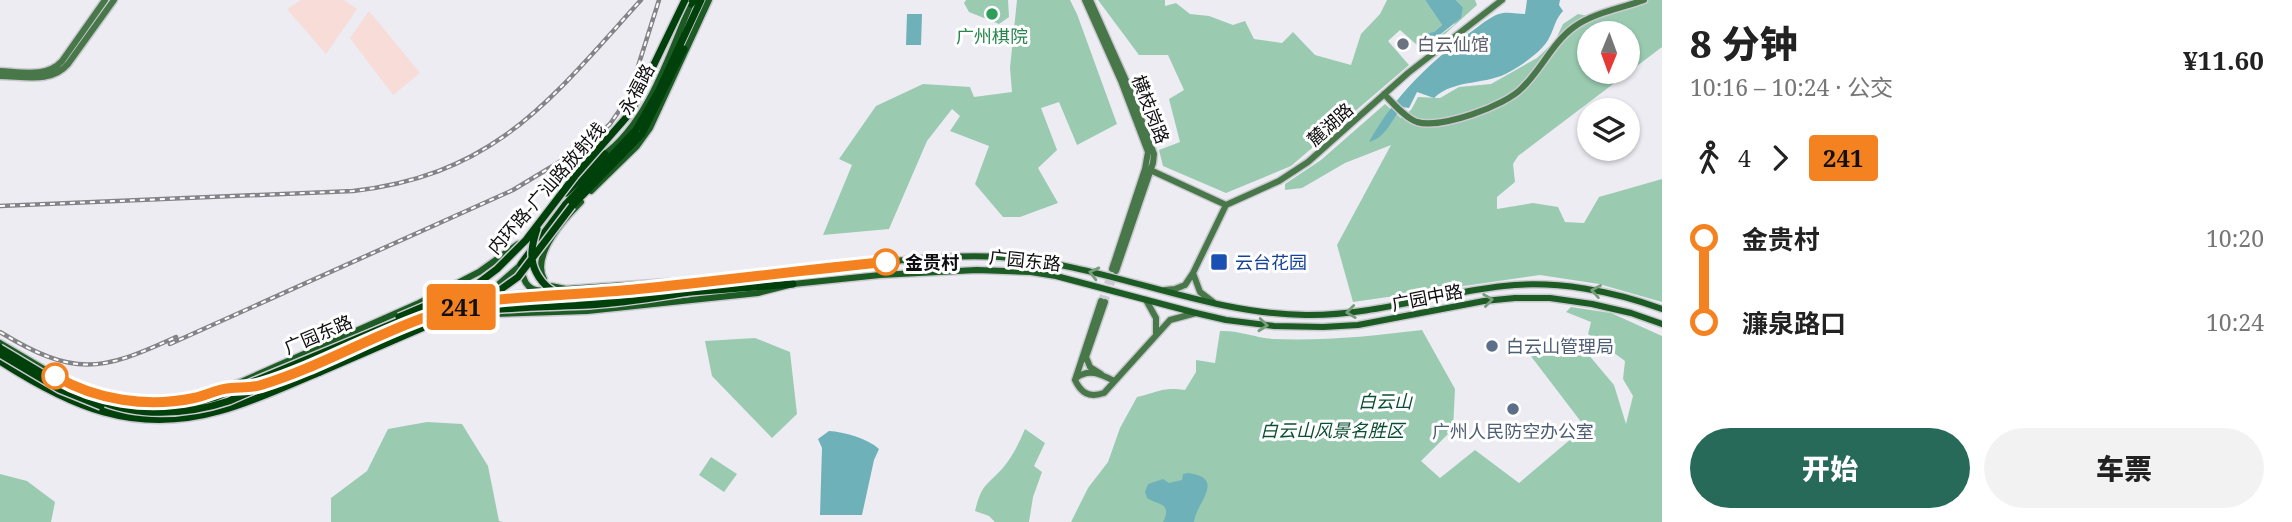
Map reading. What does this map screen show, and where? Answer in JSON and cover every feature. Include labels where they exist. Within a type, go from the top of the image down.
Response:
[{"type":"highway","points":[[521,264],[580,187],[636,130],[705,0]]},
{"type":"highway","name":"内环路-广汕路放射线","points":[[0,361],[52,393],[84,407],[129,418],[181,419],[237,405],[485,300],[518,277],[579,198],[642,134],[705,0]]},
{"type":"highway","name":"内环路-广汕路放射线","points":[[0,345],[60,384],[94,398],[119,407],[166,412],[198,409],[229,401],[320,363],[449,303],[497,270],[537,227],[575,176],[631,112],[691,1]]},
{"type":"highway","points":[[347,340],[483,278],[506,261],[573,185],[605,154]]},
{"type":"highway","points":[[537,227],[532,245],[533,264],[543,283],[558,294],[579,299],[793,285]]},
{"type":"highway","points":[[0,355],[59,389],[89,402],[128,412],[175,414],[223,404],[393,333],[440,318],[503,308],[609,304],[690,292]]},
{"type":"highway","points":[[347,340],[428,311],[494,300]]},
{"type":"highway","name":"内环路-广汕路放射线","points":[[94,398],[138,407],[185,406],[216,397],[347,340]]},
{"type":"main road","points":[[0,73],[45,72],[54,69],[106,0]]},
{"type":"main road","points":[[0,73],[48,77],[63,70],[114,0]]},
{"type":"main road","name":"永福路","points":[[548,245],[575,208],[643,138],[680,65],[705,0]]},
{"type":"main road","name":"横枝岗路","points":[[1085,0],[1146,146],[1148,169]]},
{"type":"main road","name":"横枝岗路","points":[[1090,0],[1153,148],[1154,158],[1114,270]]},
{"type":"main road","name":"麓湖路","points":[[1226,205],[1299,169],[1475,18],[1502,0]]},
{"type":"main road","points":[[1384,94],[1417,122],[1466,117],[1496,105],[1520,91],[1542,66],[1561,38],[1575,26],[1644,0]]},
{"type":"main road","name":"永福路","points":[[419,303],[466,280],[510,251],[528,233],[572,176],[605,154],[631,128],[643,108],[691,1]]},
{"type":"main road","points":[[1148,169],[1226,205],[1185,285],[1160,290]]},
{"type":"main road","points":[[438,324],[492,290],[521,264],[548,245]]},
{"type":"main road","points":[[548,245],[542,258],[541,275],[552,287],[566,289]]},
{"type":"main road","name":"广园东路","points":[[227,388],[245,389],[266,384],[415,321],[444,311],[494,300],[557,300],[898,261],[981,257],[1044,262],[1214,303]]},
{"type":"main road","points":[[521,264],[524,282],[536,292]]},
{"type":"main road","name":"广园东路","points":[[0,361],[62,397],[87,407],[156,419],[182,418],[210,413],[247,401],[380,345],[438,324],[493,314],[580,311],[758,293],[793,285],[907,273],[994,270],[1056,276],[1196,313]]},
{"type":"main road","points":[[1193,273],[1200,292],[1214,303]]},
{"type":"main road","points":[[647,305],[557,300],[516,304],[509,302],[511,295],[536,292],[633,283],[692,283]]},
{"type":"main road","name":"广园中路","points":[[1214,303],[1272,313],[1327,314],[1356,312],[1494,287],[1535,284],[1610,294],[1662,309]]},
{"type":"main road","name":"广园中路","points":[[1196,313],[1274,326],[1339,327],[1484,301],[1532,298],[1592,304],[1662,324]]},
{"type":"main road","points":[[557,300],[580,311]]},
{"type":"main road","points":[[1146,300],[1156,318],[1156,335]]},
{"type":"main road","points":[[1114,381],[1090,367],[1086,357],[1103,301],[1075,380],[1081,391],[1096,396],[1104,393],[1170,320],[1196,313]]},
{"type":"main road","name":"广园东路","points":[[0,345],[72,386],[117,399],[169,402],[195,398],[227,388],[347,340],[419,303]]},
{"type":"main road","points":[[375,324],[371,330],[372,339],[380,345]]},
{"type":"main road","points":[[347,340],[355,339],[359,343],[355,356]]},
{"type":"main road","points":[[0,355],[58,390],[115,412],[164,413],[200,410],[236,400],[266,384]]},
{"type":"main road","points":[[1075,380],[1084,373],[1101,374]]},
{"type":"main road","points":[[115,412],[117,399]]},
{"type":"shaded area","points":[[301,0],[344,0],[357,9],[326,54],[287,9]]},
{"type":"shaded area","points":[[369,11],[420,73],[393,95],[350,38]]},
{"type":"green space","name":"广州棋院","points":[[966,0],[1008,0],[1009,17],[999,24],[969,12],[964,3]]},
{"type":"green space","points":[[1017,0],[1070,0],[1117,124],[1077,145],[1059,102],[1041,108],[1057,150],[1038,168],[1058,203],[1020,217],[1003,217],[975,184],[989,146],[950,131],[960,116],[952,109],[927,141],[889,229],[823,235],[852,165],[839,159],[876,106],[923,84],[970,87],[974,97],[1012,92],[1010,68]]},
{"type":"green space","points":[[1098,0],[1165,0],[1165,6],[1176,3],[1190,14],[1209,16],[1233,25],[1245,21],[1254,39],[1282,43],[1293,32],[1315,55],[1351,65],[1361,34],[1380,14],[1387,0],[1425,0],[1442,25],[1434,32],[1425,33],[1420,39],[1434,40],[1454,25],[1463,7],[1456,0],[1475,0],[1477,5],[1425,52],[1400,30],[1388,41],[1409,65],[1291,166],[1226,193],[1163,166],[1159,150],[1180,142],[1169,99],[1184,90],[1168,55],[1139,55]]},
{"type":"green space","points":[[1638,0],[1662,0],[1662,47],[1640,64],[1640,21],[1577,21],[1577,84],[1613,84],[1595,98],[1577,98],[1577,111],[1518,156],[1513,164],[1515,182],[1497,197],[1497,209],[1533,203],[1558,207],[1565,222],[1584,223],[1599,197],[1662,179],[1662,302],[1599,284],[1540,275],[1353,302],[1337,245],[1391,145],[1345,163],[1302,188],[1285,190],[1285,184],[1321,160],[1385,104],[1401,118],[1411,110],[1418,97],[1440,98],[1459,87],[1491,84],[1537,58],[1555,41],[1563,24],[1578,14],[1588,16]]},
{"type":"green space","name":"白云山风景名胜区","points":[[1571,307],[1611,313],[1662,336],[1662,522],[1071,522],[1088,488],[1108,462],[1120,428],[1137,397],[1165,390],[1185,390],[1196,372],[1196,360],[1215,363],[1220,331],[1293,339],[1348,338],[1422,330],[1455,389],[1453,429],[1421,461],[1440,478],[1475,450],[1519,483],[1585,427],[1530,355],[1558,339],[1582,347],[1614,385],[1626,424],[1633,396],[1623,379],[1625,361],[1588,334],[1591,322],[1566,312]]},
{"type":"green space","points":[[755,338],[790,352],[797,414],[772,438],[712,376],[705,341]]},
{"type":"green space","points":[[427,422],[462,424],[488,466],[499,521],[503,522],[331,522],[331,498],[367,471],[388,429]]},
{"type":"green space","points":[[1025,429],[1045,443],[1034,466],[1042,472],[1033,497],[1029,522],[995,522],[989,516],[975,511],[977,502],[985,487],[1009,460]]},
{"type":"green space","points":[[711,457],[737,474],[724,492],[699,475]]},
{"type":"green space","points":[[0,474],[27,481],[55,502],[51,522],[0,522]]},
{"type":"water","points":[[1425,0],[1456,0],[1463,7],[1461,18],[1427,45],[1419,39],[1442,25]]},
{"type":"water","points":[[1527,0],[1560,0],[1559,5],[1563,11],[1548,40],[1536,53],[1502,76],[1452,87],[1434,98],[1417,92],[1409,108],[1402,107],[1380,137],[1369,142],[1390,109],[1429,66],[1492,17],[1506,13],[1525,14]]},
{"type":"water","points":[[907,14],[922,14],[921,45],[906,45]]},
{"type":"water","points":[[829,431],[855,436],[879,449],[862,515],[820,515],[822,448],[818,439]]},
{"type":"water","points":[[1183,474],[1200,476],[1206,480],[1208,486],[1194,522],[1163,522],[1166,516],[1165,507],[1147,498],[1145,492],[1148,484],[1163,479],[1169,483],[1182,480]]},
{"type":"tunnel","points":[[1101,301],[1112,269]]},
{"type":"tunnel","points":[[1105,302],[1115,274]]},
{"type":"railway","points":[[0,206],[353,191],[403,182],[446,168],[517,127],[578,70],[641,0]]},
{"type":"railway","points":[[170,344],[513,190],[589,144],[610,124],[628,98],[659,0]]},
{"type":"railway","points":[[0,332],[48,357],[87,365],[127,357],[176,337]]},
{"type":"bus line","name":"241","points":[[55,376],[99,395],[137,401],[169,402],[204,396],[227,388],[245,389],[258,386],[415,321],[444,311],[494,300],[638,289],[886,262]]},
{"type":"place","name":"广州棋院","points":[[992,14]]},
{"type":"place","name":"白云仙馆","points":[[1403,44]]},
{"type":"place","name":"金贵村","points":[[886,262]]},
{"type":"place","name":"云台花园","points":[[1219,262]]},
{"type":"place","name":"白云山管理局","points":[[1492,346]]},
{"type":"place","name":"广州人民防空办公室","points":[[1513,409]]},
{"type":"park label","name":"白云山","points":[[1385,401]]}]
